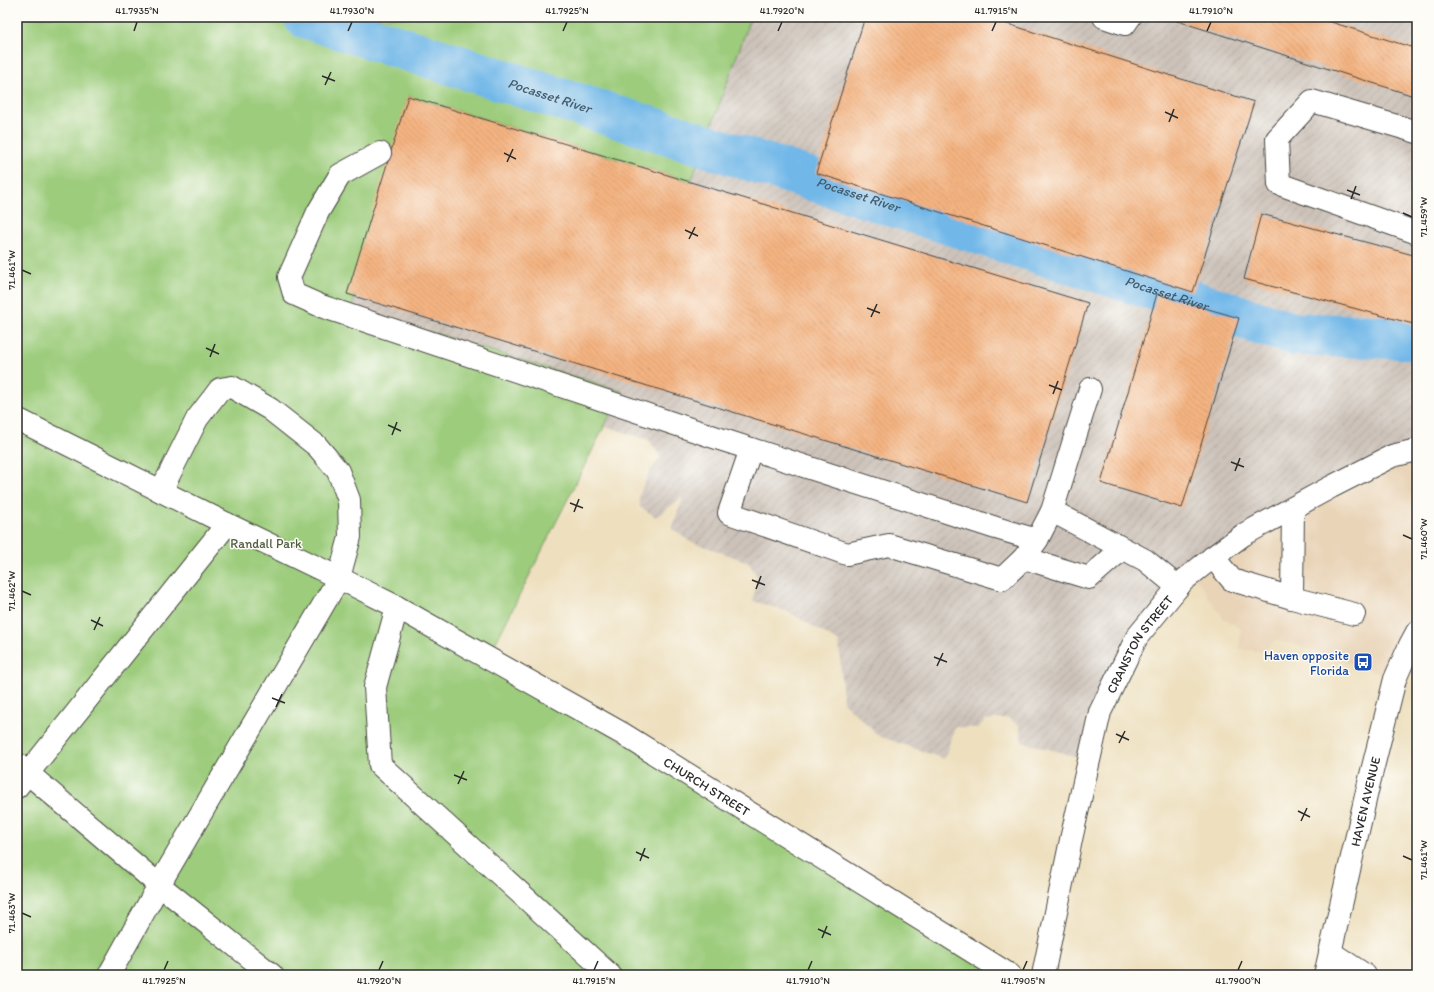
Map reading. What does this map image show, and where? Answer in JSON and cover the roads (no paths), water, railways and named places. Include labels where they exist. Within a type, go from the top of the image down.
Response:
[{"type":"street","points":[[1104,17],[1125,24],[1130,17]]},
{"type":"street","points":[[1417,132],[1312,101],[1277,139],[1279,184],[1417,233]]},
{"type":"street","points":[[380,153],[340,176],[336,182],[318,212],[288,277],[294,294],[336,311],[751,449],[996,528],[1038,540]]},
{"type":"street","points":[[109,975],[339,578],[350,537],[349,500],[338,471],[317,446],[270,409],[232,388],[220,389],[197,419],[161,491]]},
{"type":"street","points":[[751,449],[729,513],[847,554],[889,545],[1002,579],[1024,558],[1038,540],[1052,511],[1090,389]]},
{"type":"street","name":"CHURCH STREET","points":[[17,419],[397,607],[410,616],[623,734],[1010,975]]},
{"type":"street","name":"CRANSTON STREET","points":[[1043,975],[1072,835],[1100,712],[1137,637],[1183,581],[1243,536],[1392,456],[1417,450]]},
{"type":"street","points":[[1292,598],[1293,508]]},
{"type":"street","points":[[1052,511],[1145,560],[1178,587]]},
{"type":"street","points":[[227,524],[21,775],[272,975]]},
{"type":"street","points":[[1024,558],[1089,578],[1122,548]]},
{"type":"street","points":[[1213,557],[1232,580],[1292,598],[1354,614]]},
{"type":"street","points":[[397,607],[375,687],[380,765],[610,975]]},
{"type":"street","name":"HAVEN AVENUE","points":[[1325,975],[1368,787],[1396,678],[1410,645],[1417,633]]},
{"type":"street","points":[[1330,952],[1366,975]]},
{"type":"waterway","name":"Pocasset River","points":[[305,17],[1294,334],[1417,338]]},
{"type":"place","name":"Haven opposite Florida","points":[[1363,662]]},
{"type":"park label","name":"Randall Park","points":[[266,543]]}]
